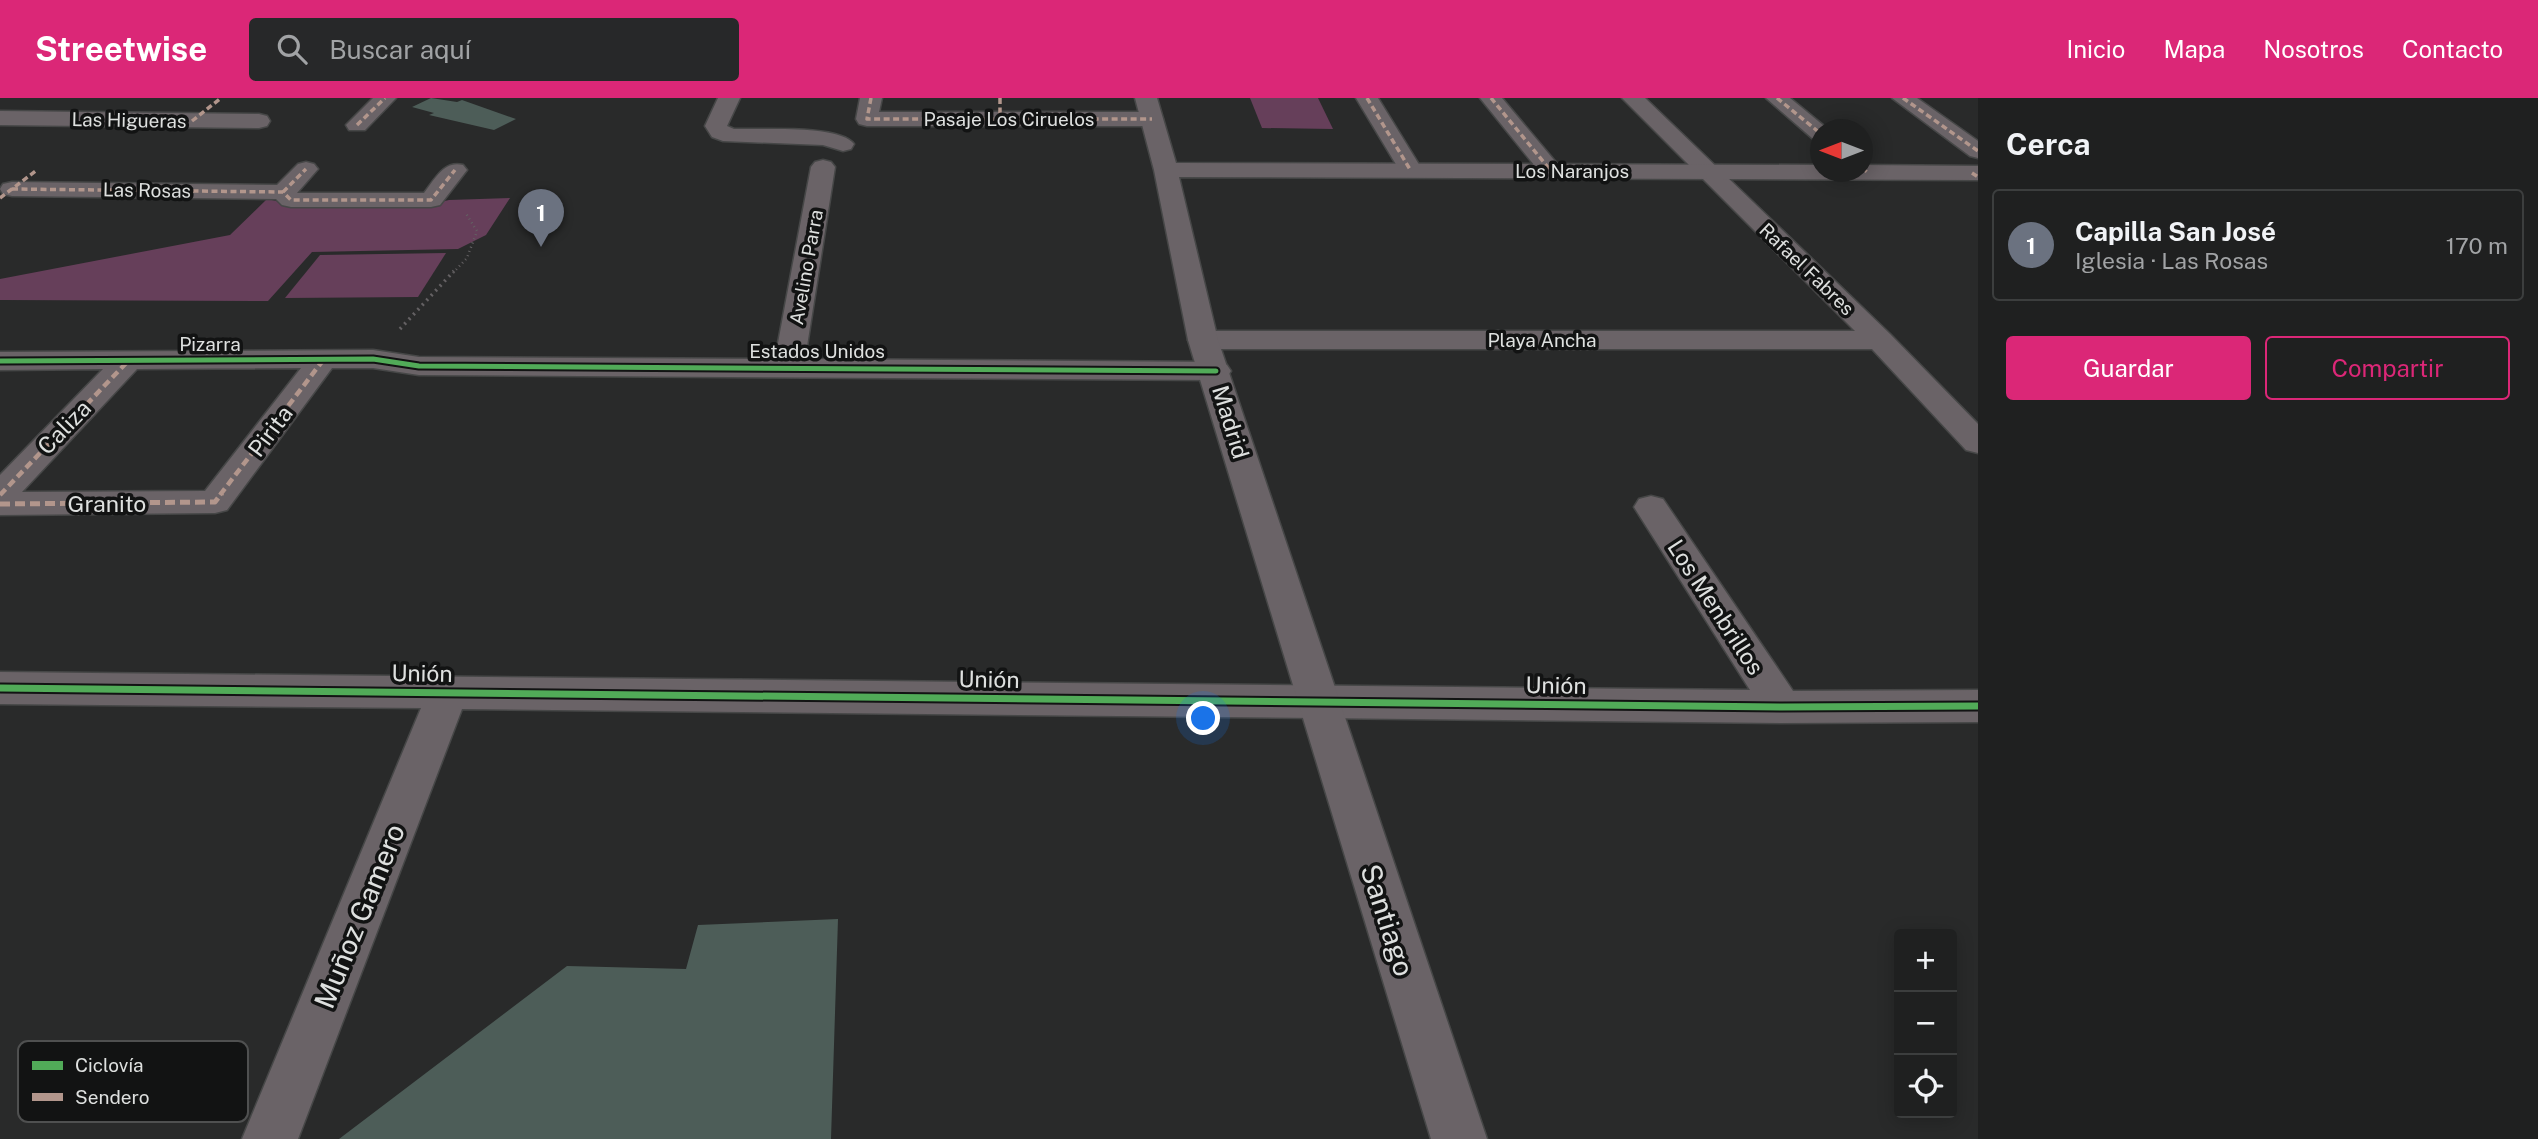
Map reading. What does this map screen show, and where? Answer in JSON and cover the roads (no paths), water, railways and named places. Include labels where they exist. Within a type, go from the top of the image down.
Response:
[{"type":"street","points":[[192,121],[221,98]]},
{"type":"street","points":[[357,125],[385,98]]},
{"type":"street","points":[[729,98],[716,126],[720,132],[731,136],[826,138],[843,144]]},
{"type":"street","points":[[1367,98],[1411,170]]},
{"type":"street","points":[[1491,98],[1551,171]]},
{"type":"street","name":"Rafael Fabres","points":[[1633,98],[1880,340],[1978,443]]},
{"type":"street","points":[[1777,98],[1810,124]]},
{"type":"street","points":[[1903,98],[1976,168]]},
{"type":"street","name":"Pasaje Los Ciruelos","points":[[869,108],[1149,109]]},
{"type":"street","name":"Madrid","points":[[1149,109],[1166,170],[1203,340],[1216,371],[1318,702]]},
{"type":"street","name":"Las Higueras","points":[[0,118],[259,121]]},
{"type":"street","name":"Avelino Parra","points":[[789,367],[823,167]]},
{"type":"street","name":"Los Naranjos","points":[[1873,170],[1976,168]]},
{"type":"street","points":[[283,192],[306,169]]},
{"type":"street","name":"Las Rosas","points":[[6,194],[37,170]]},
{"type":"street","name":"Las Rosas","points":[[6,194],[283,192],[291,200],[431,200],[455,170]]},
{"type":"street","name":"Los Naranjos","points":[[1166,170],[1810,171]]},
{"type":"street","name":"Playa Ancha","points":[[1203,340],[1880,340]]},
{"type":"street","name":"Pirita","points":[[215,502],[324,359]]},
{"type":"street","name":"Pizarra","points":[[0,361],[373,359],[419,366]]},
{"type":"street","name":"Caliza","points":[[0,495],[129,360]]},
{"type":"street","name":"Estados Unidos","points":[[419,366],[1216,371]]},
{"type":"street","name":"Granito","points":[[0,504],[215,502]]},
{"type":"street","name":"Los Menbrillos","points":[[1651,507],[1782,707]]},
{"type":"street","name":"Unión","points":[[0,688],[1782,707],[1978,706]]},
{"type":"street","name":"Muñoz Gamero","points":[[270,1139],[448,692]]},
{"type":"street","name":"Santiago","points":[[1318,702],[1458,1139]]},
{"type":"place","name":"Capilla San José","points":[[541,247]]}]
